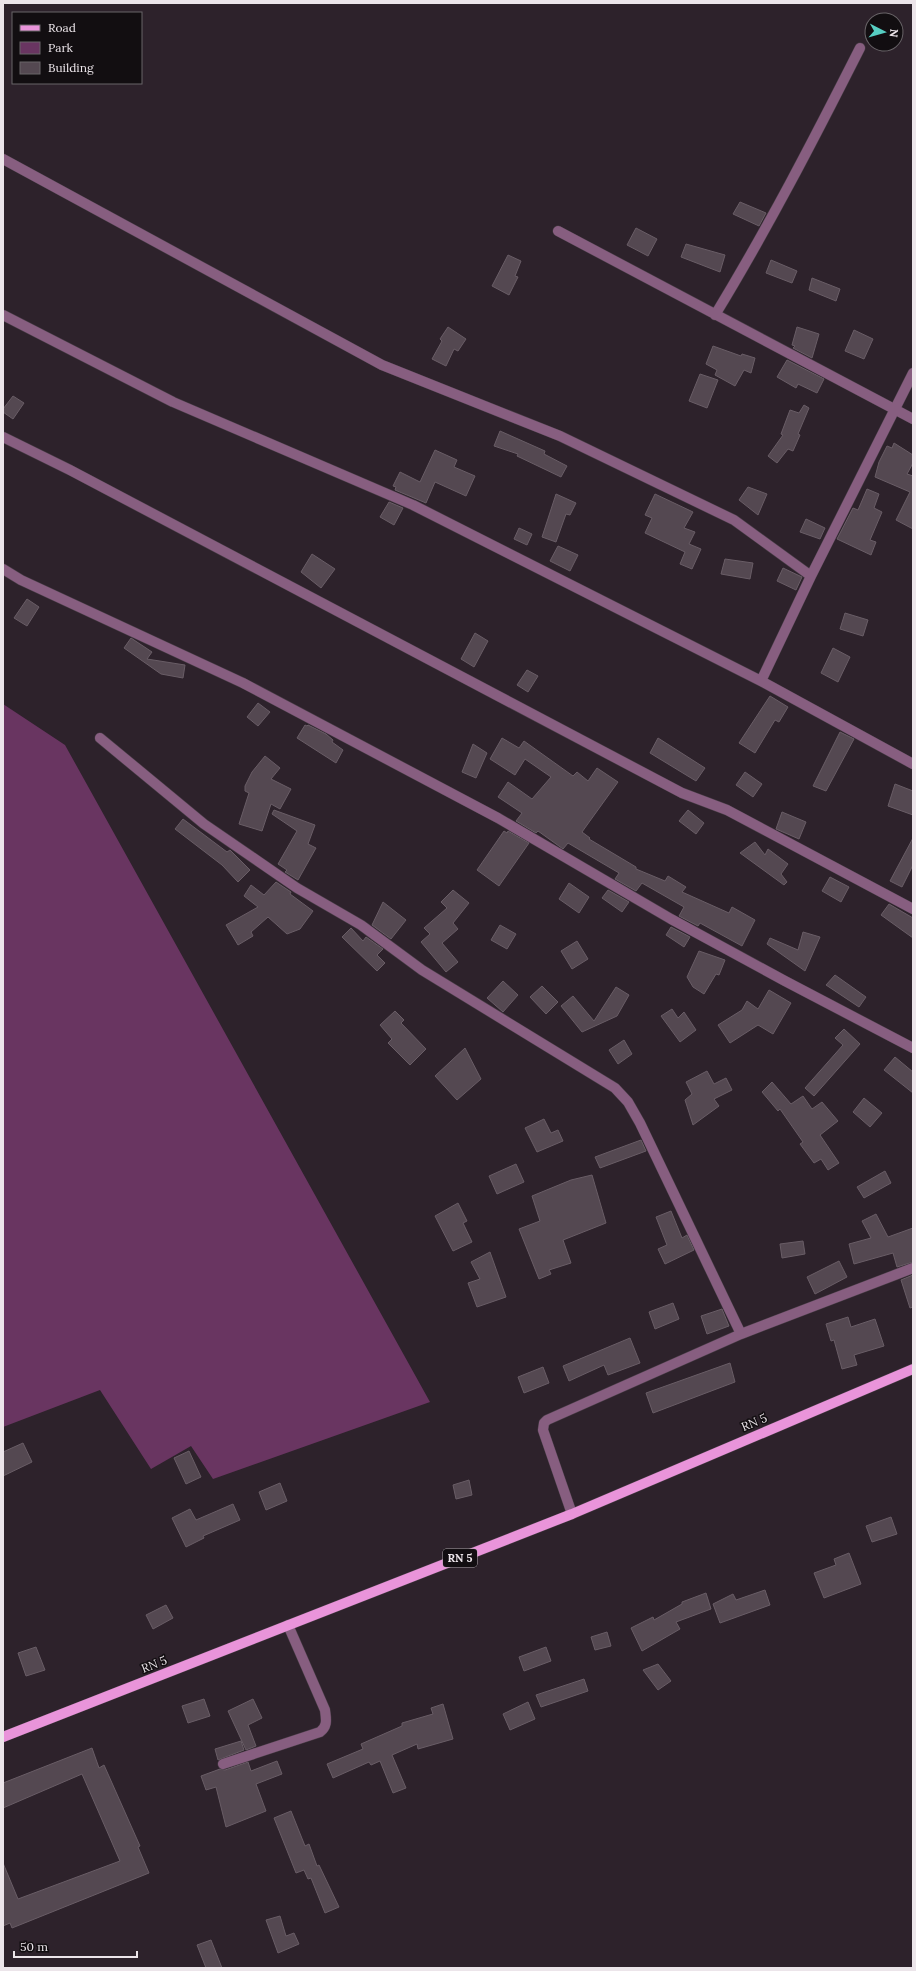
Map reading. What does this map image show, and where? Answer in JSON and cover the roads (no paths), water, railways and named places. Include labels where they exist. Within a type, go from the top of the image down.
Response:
[{"type":"main road","name":"RN 5","points":[[3,1737],[572,1514],[913,1369]]},
{"type":"street","points":[[715,315],[751,256],[799,167],[860,48]]},
{"type":"street","points":[[3,159],[382,365],[560,436],[734,520],[811,576]]},
{"type":"street","points":[[558,231],[913,419]]},
{"type":"street","points":[[3,315],[173,402],[413,505],[761,681],[913,764]]},
{"type":"street","points":[[761,681],[811,576],[913,373]]},
{"type":"street","points":[[3,438],[70,470],[682,793],[727,810],[913,909]]},
{"type":"street","points":[[3,569],[28,583],[243,683],[498,818],[672,919],[785,982],[913,1048]]},
{"type":"street","points":[[100,738],[204,824],[291,884],[361,925],[422,970],[615,1088],[628,1102],[640,1123],[741,1334]]},
{"type":"street","points":[[572,1514],[543,1430],[544,1423],[547,1420],[741,1334],[913,1268]]},
{"type":"street","points":[[223,1764],[320,1732],[325,1728],[327,1720],[325,1710],[288,1625]]}]
